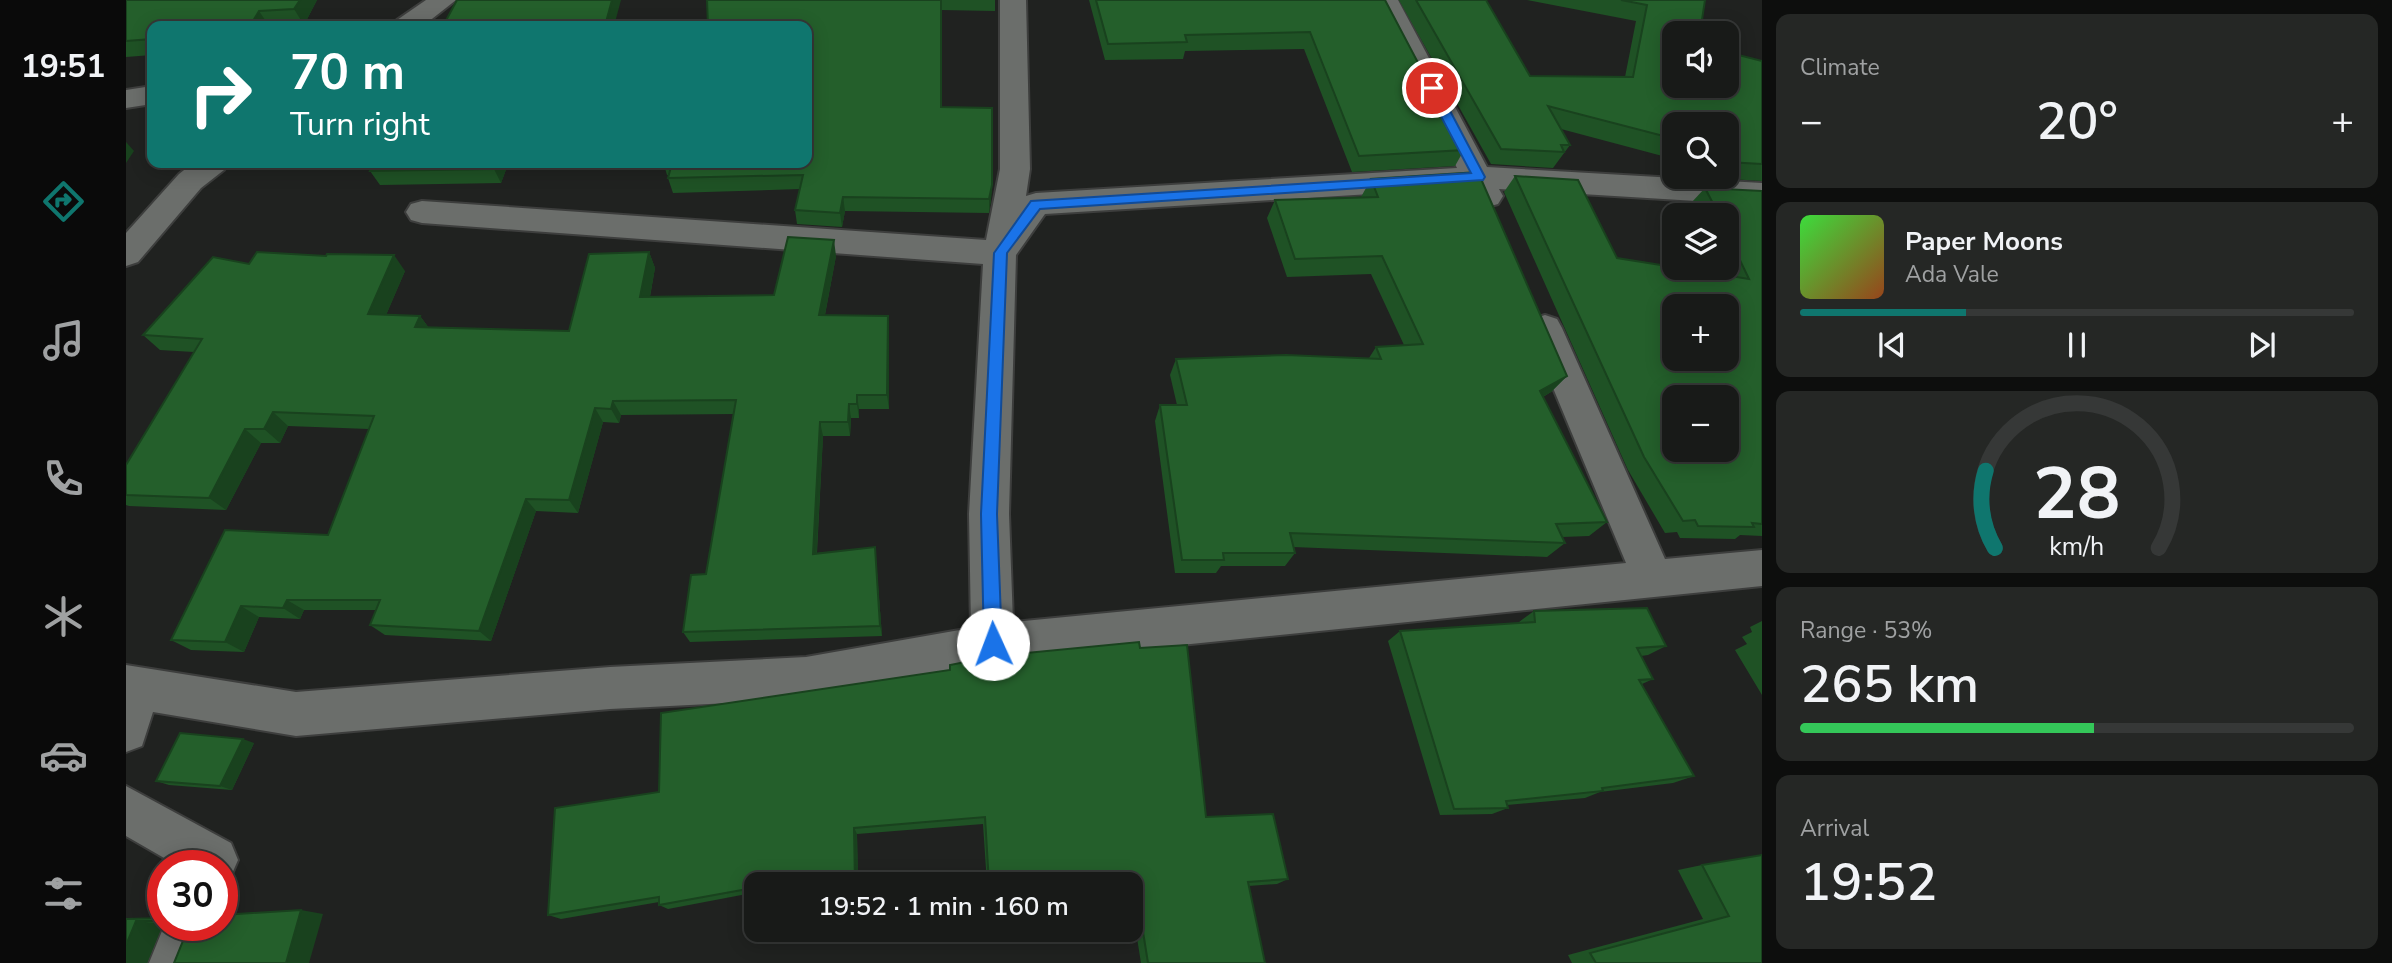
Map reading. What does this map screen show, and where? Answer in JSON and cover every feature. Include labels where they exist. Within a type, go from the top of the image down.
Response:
[{"type":"street","points":[[413,21],[443,0]]},
{"type":"street","points":[[993,644],[989,514],[1000,253],[1015,169],[1013,0]]},
{"type":"street","points":[[1385,0],[1479,177],[1501,227]]},
{"type":"street","points":[[126,99],[147,96]]},
{"type":"street","points":[[126,254],[190,181],[207,168]]},
{"type":"street","points":[[1000,253],[1036,204],[1479,177],[1762,194]]},
{"type":"street","points":[[422,212],[1000,253]]},
{"type":"street","points":[[1533,302],[1653,577]]},
{"type":"street","points":[[126,730],[131,687],[296,714],[610,688],[806,678],[993,644],[1762,568]]},
{"type":"street","points":[[126,810],[196,850]]},
{"type":"street","points":[[174,963],[182,941]]},
{"type":"building","points":[[126,0],[300,0],[294,9],[259,11],[253,21],[147,21],[147,39],[126,41]]},
{"type":"building","points":[[457,0],[612,0],[606,21],[446,21]]},
{"type":"building","points":[[707,0],[941,0],[941,107],[992,108],[992,185],[989,199],[843,197],[840,213],[795,210],[803,175],[668,178],[671,168],[812,168],[812,21],[708,21]]},
{"type":"building","points":[[1096,0],[1385,0],[1464,150],[1359,156],[1310,32],[1185,35],[1187,42],[1108,44]]},
{"type":"building","points":[[1416,0],[1486,0],[1530,76],[1633,77],[1647,5],[1621,0],[1705,0],[1702,21],[1662,21],[1662,98],[1739,98],[1739,55],[1762,61],[1762,164],[1739,163],[1739,112],[1662,112],[1662,136],[1548,106],[1570,145],[1561,145],[1564,152],[1501,149]]},
{"type":"building","points":[[372,168],[494,168],[494,169],[370,171]]},
{"type":"building","points":[[1478,172],[1567,376],[1540,391],[1607,522],[1556,524],[1565,543],[1290,533],[1295,553],[1223,553],[1224,560],[1182,560],[1160,405],[1187,405],[1176,359],[1286,355],[1381,359],[1376,347],[1423,344],[1382,256],[1295,259],[1275,200],[1378,197],[1371,179]]},
{"type":"building","points":[[1515,176],[1578,180],[1617,258],[1662,265],[1662,280],[1749,279],[1739,258],[1739,203],[1713,203],[1706,189],[1762,191],[1762,524],[1752,523],[1754,527],[1698,526],[1695,520],[1683,521],[1644,457]]},
{"type":"building","points":[[788,237],[834,240],[819,315],[888,316],[887,395],[857,395],[857,404],[849,404],[848,422],[820,422],[813,554],[875,547],[880,626],[683,632],[691,575],[706,574],[736,400],[613,401],[611,409],[595,408],[569,500],[526,499],[479,631],[370,625],[380,600],[287,600],[283,608],[241,606],[225,642],[171,640],[225,530],[328,535],[374,416],[273,412],[264,429],[245,429],[209,498],[126,495],[126,465],[202,339],[143,335],[213,257],[249,264],[257,252],[326,256],[394,255],[368,314],[420,316],[415,327],[569,331],[589,254],[649,252],[640,297],[774,295]]},
{"type":"building","points":[[1647,608],[1666,646],[1637,648],[1653,679],[1639,680],[1694,776],[1602,788],[1603,791],[1506,801],[1508,808],[1454,809],[1400,631],[1535,622],[1534,611]]},
{"type":"building","points":[[1139,642],[1140,648],[1187,645],[1206,817],[1273,814],[1288,879],[1248,882],[1265,963],[1148,963],[1143,932],[1143,872],[988,872],[985,817],[854,828],[855,872],[744,872],[744,890],[659,905],[659,897],[548,915],[555,808],[659,792],[661,713],[950,670],[950,665],[995,656]]},
{"type":"building","points":[[180,733],[243,739],[220,786],[156,781]]},
{"type":"building","points":[[1762,855],[1762,963],[1596,963],[1590,953],[1729,916],[1702,865]]},
{"type":"building","points":[[301,910],[286,963],[174,963],[183,941],[238,941],[238,914]]},
{"type":"building","points":[[147,918],[147,921],[136,921],[126,945],[126,919]]},
{"type":"route","points":[[993,644],[989,514],[1000,253],[1036,204],[1479,177],[1432,88]]}]
